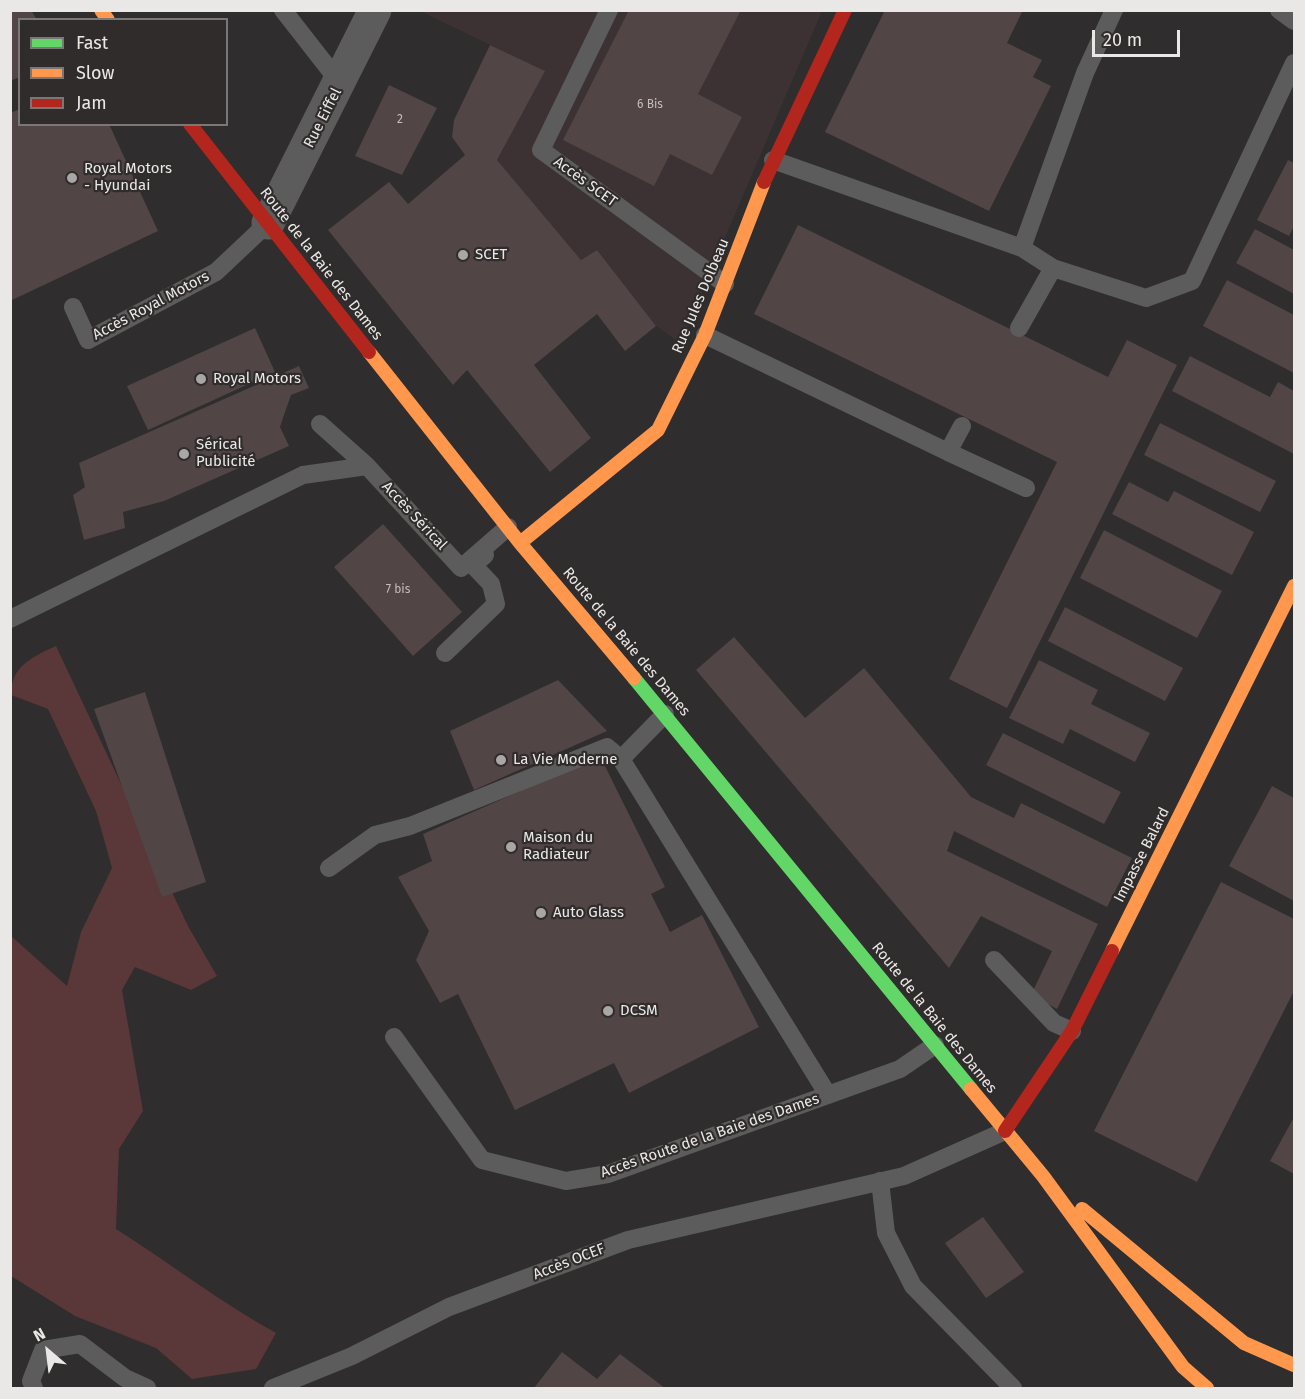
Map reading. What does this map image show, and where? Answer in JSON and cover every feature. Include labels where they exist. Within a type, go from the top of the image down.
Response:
[{"type":"main road","name":"Rue Jules Dolbeau","points":[[513,534],[658,430],[705,335],[773,160],[845,10]]},
{"type":"main road","name":"Route de la Baie des Dames","points":[[192,126],[513,534],[665,714],[1043,1176],[1183,1367],[1207,1389]]},
{"type":"main road","name":"Impasse Balard","points":[[1005,1131],[1072,1031],[1294,586]]},
{"type":"main road","name":"Route de la Baie des Dames","points":[[1043,1176],[1244,1343],[1294,1365]]},
{"type":"street","name":"Rue Eiffel","points":[[268,224],[375,10]]},
{"type":"lane","points":[[283,10],[340,83]]},
{"type":"lane","name":"Accès SCET","points":[[609,10],[541,150],[725,284]]},
{"type":"lane","points":[[1022,248],[1084,73],[1114,10]]},
{"type":"lane","points":[[1279,10],[1294,21]]},
{"type":"lane","points":[[773,160],[1022,248],[1053,268],[1146,298],[1192,280],[1294,63]]},
{"type":"lane","name":"Accès Royal Motors","points":[[73,307],[88,340],[216,272],[268,224]]},
{"type":"lane","points":[[1019,328],[1053,268]]},
{"type":"lane","points":[[705,335],[1026,488]]},
{"type":"lane","name":"Accès Sérical","points":[[320,424],[367,465],[461,568],[513,534]]},
{"type":"lane","points":[[948,452],[962,426]]},
{"type":"lane","points":[[10,619],[303,474],[367,465]]},
{"type":"lane","points":[[445,653],[496,604],[491,584],[473,565],[513,534]]},
{"type":"lane","points":[[621,759],[665,714]]},
{"type":"lane","points":[[329,868],[375,835],[410,826],[608,747],[621,759],[828,1095]]},
{"type":"lane","points":[[994,960],[1054,1023],[1072,1031]]},
{"type":"lane","name":"Accès Route de la Baie des Dames","points":[[394,1037],[482,1160],[566,1181],[608,1174],[828,1095],[900,1068],[935,1045]]},
{"type":"lane","name":"Accès OCEF","points":[[273,1389],[352,1356],[449,1307],[628,1240],[904,1176],[1005,1131]]},
{"type":"lane","points":[[880,1181],[886,1233],[913,1286],[1013,1389]]},
{"type":"lane","points":[[33,1389],[31,1381],[43,1350],[80,1344],[126,1378],[147,1389]]},
{"type":"shaded area","points":[[420,11],[822,11],[680,343],[656,326],[597,250],[581,260],[497,160],[544,71]]},
{"type":"shaded area","points":[[56,646],[188,926],[217,976],[191,990],[135,967],[122,990],[143,1111],[119,1149],[116,1229],[276,1333],[256,1369],[192,1379],[156,1348],[75,1316],[11,1276],[10,935],[67,986],[81,932],[112,868],[96,811],[48,709],[11,695],[15,677],[24,664]]},
{"type":"building","points":[[10,10],[31,10],[36,18],[18,18],[18,78],[10,81]]},
{"type":"building","points":[[629,10],[741,10],[698,94],[742,117],[712,175],[670,154],[654,186],[563,140]]},
{"type":"building","points":[[885,10],[1023,10],[1007,43],[1042,60],[1033,77],[1051,86],[989,211],[825,132]]},
{"type":"building","name":"SCET","points":[[490,45],[545,71],[497,160],[581,260],[597,250],[656,326],[625,351],[597,314],[534,365],[591,438],[550,472],[467,370],[453,385],[328,230],[389,182],[408,204],[465,155],[452,137],[454,120]]},
{"type":"building","points":[[389,85],[437,108],[402,175],[355,156]]},
{"type":"building","name":"Royal Motors - Hyundai","points":[[18,110],[18,126],[110,126],[158,231],[10,301],[10,113]]},
{"type":"building","points":[[1288,160],[1294,163],[1294,226],[1289,236],[1257,220]]},
{"type":"building","points":[[798,225],[1108,377],[1127,340],[1177,365],[1007,708],[949,679],[1057,462],[754,314]]},
{"type":"building","points":[[1255,229],[1294,250],[1294,294],[1236,263]]},
{"type":"building","points":[[1227,280],[1294,315],[1294,373],[1203,326]]},
{"type":"building","name":"Royal Motors","points":[[255,328],[275,372],[148,430],[127,386]]},
{"type":"building","points":[[1190,356],[1270,397],[1278,382],[1294,391],[1294,454],[1172,391]]},
{"type":"building","name":"Sérical Publicité","points":[[299,366],[309,388],[291,395],[285,412],[280,427],[289,446],[164,501],[123,512],[125,528],[84,540],[73,495],[85,487],[79,463]]},
{"type":"building","points":[[1160,423],[1276,481],[1260,512],[1144,455]]},
{"type":"building","points":[[1129,482],[1168,502],[1174,491],[1254,532],[1232,575],[1112,514]]},
{"type":"building","points":[[383,524],[462,612],[413,656],[334,567]]},
{"type":"building","points":[[1104,530],[1222,591],[1197,638],[1080,578]]},
{"type":"building","points":[[1065,607],[1183,668],[1165,701],[1048,641]]},
{"type":"building","points":[[734,637],[805,718],[864,668],[971,797],[1014,818],[1021,803],[1132,858],[1107,907],[954,831],[947,851],[1098,924],[1057,1009],[1031,995],[1052,951],[981,916],[949,968],[696,670]]},
{"type":"building","points":[[1039,660],[1098,690],[1091,704],[1150,733],[1135,762],[1070,729],[1063,744],[1009,718]]},
{"type":"building","name":"La Vie Moderne","points":[[558,680],[607,731],[474,790],[450,731]]},
{"type":"building","points":[[145,692],[206,882],[162,897],[94,709]]},
{"type":"building","points":[[1003,733],[1121,792],[1104,824],[986,765]]},
{"type":"building","points":[[600,756],[665,887],[651,894],[670,932],[702,915],[759,1027],[629,1093],[614,1063],[515,1110],[458,994],[440,1003],[416,960],[429,931],[398,877],[432,861],[423,834]]},
{"type":"building","points":[[1272,786],[1294,798],[1294,901],[1229,866]]},
{"type":"building","points":[[1221,882],[1294,919],[1294,991],[1197,1182],[1094,1131]]},
{"type":"building","points":[[1294,1117],[1294,1174],[1270,1161]]},
{"type":"building","points":[[983,1217],[1024,1272],[986,1298],[945,1243]]},
{"type":"building","points":[[562,1352],[597,1379],[620,1354],[665,1388],[534,1388]]},
{"type":"traffic: fast","points":[[634,678],[971,1089]]},
{"type":"traffic: slow","points":[[101,10],[107,18]]},
{"type":"traffic: slow","points":[[520,543],[658,430],[705,335],[764,182]]},
{"type":"traffic: slow","points":[[369,352],[520,543],[634,678]]},
{"type":"traffic: slow","points":[[1112,951],[1294,586]]},
{"type":"traffic: slow","points":[[971,1089],[1043,1176],[1183,1367],[1207,1388]]},
{"type":"traffic: slow","points":[[1082,1209],[1244,1343],[1294,1365]]},
{"type":"traffic: jam","points":[[764,182],[845,10]]},
{"type":"traffic: jam","points":[[192,126],[369,352]]},
{"type":"traffic: jam","points":[[1005,1131],[1072,1031],[1112,951]]},
{"type":"place","name":"Royal Motors - Hyundai","points":[[72,178]]},
{"type":"place","name":"SCET","points":[[463,255]]},
{"type":"place","name":"Royal Motors","points":[[201,379]]},
{"type":"place","name":"Sérical Publicité","points":[[184,454]]},
{"type":"place","name":"La Vie Moderne","points":[[501,760]]},
{"type":"place","name":"Maison du Radiateur","points":[[511,847]]},
{"type":"place","name":"Auto Glass","points":[[541,913]]},
{"type":"place","name":"DCSM","points":[[608,1011]]}]
